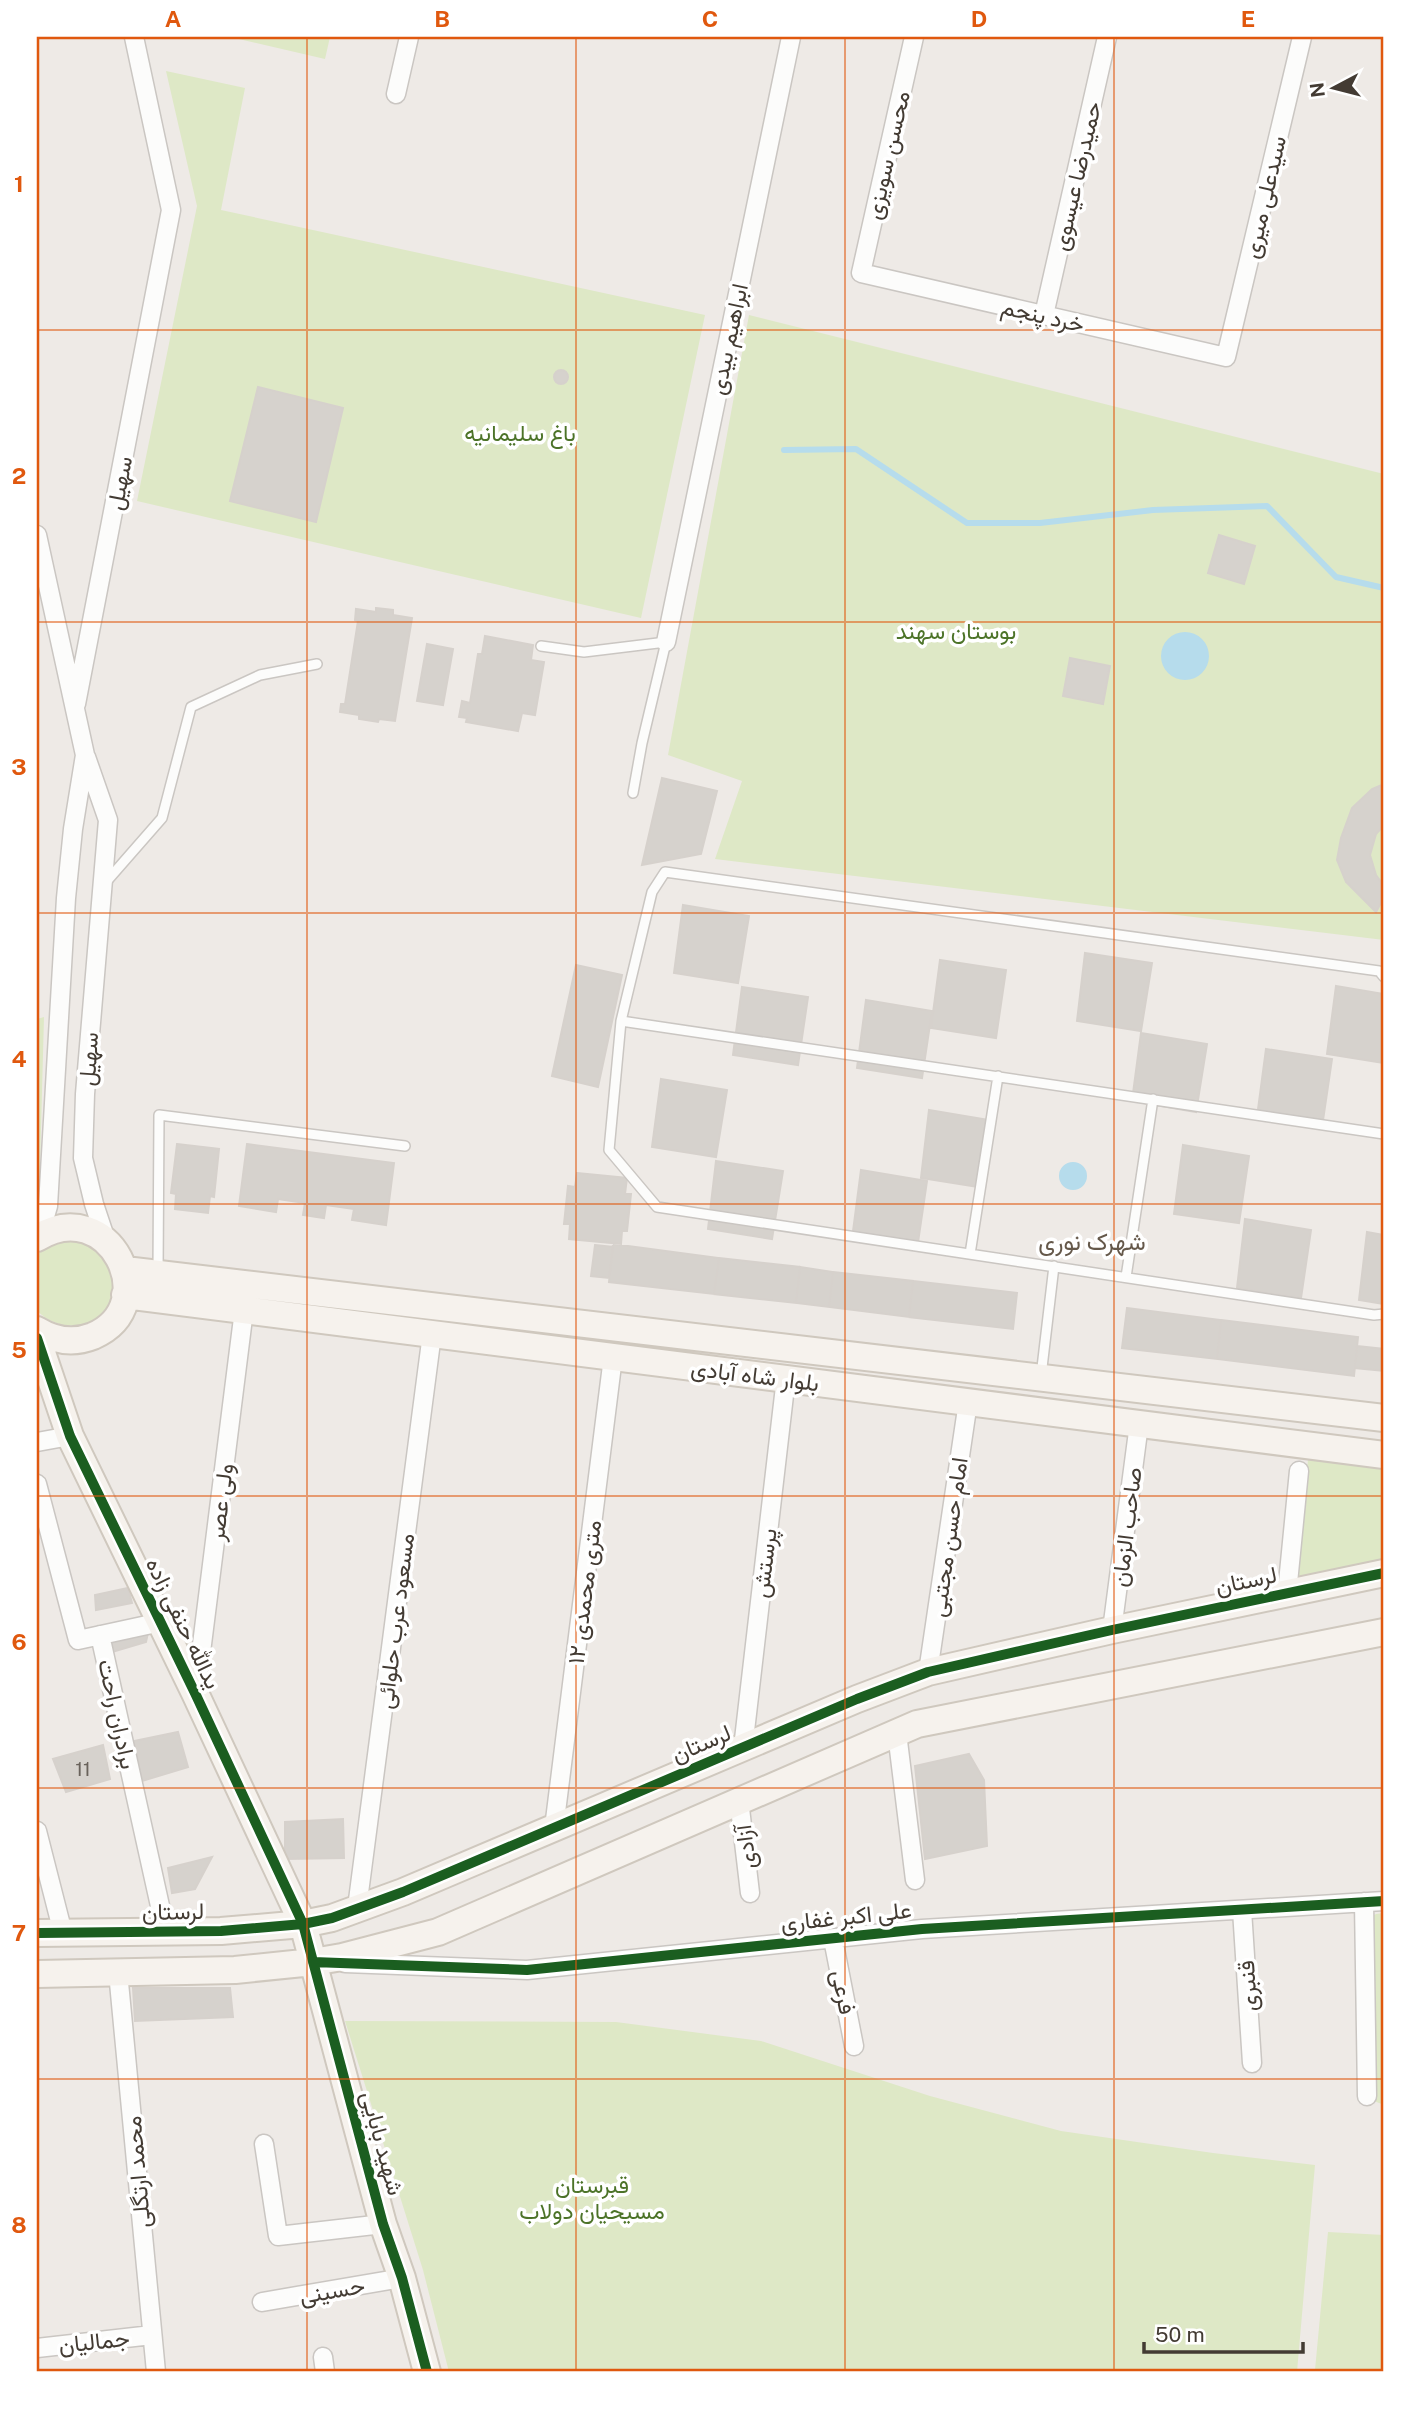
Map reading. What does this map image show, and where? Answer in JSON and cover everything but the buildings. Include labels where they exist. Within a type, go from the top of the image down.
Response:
[{"type":"street","points":[[134,37],[138,58]]},
{"type":"street","points":[[138,58],[144,37]]},
{"type":"street","points":[[396,94],[410,37]]},
{"type":"street","name":"ابراهیم بیدی","points":[[666,642],[791,37]]},
{"type":"street","name":"محسن سویزی","points":[[861,273],[914,37]]},
{"type":"street","name":"حمیدرضا عیسوی","points":[[1044,315],[1107,37]]},
{"type":"street","name":"سیدعلی میری","points":[[1226,358],[1302,37]]},
{"type":"street","name":"سهیل","points":[[106,1240],[83,1158],[100,888],[108,820],[85,755],[74,711],[171,210],[138,58]]},
{"type":"street","name":"خرد پنجم","points":[[861,273],[1226,358]]},
{"type":"street","points":[[37,535],[74,711]]},
{"type":"street","name":"سهیل","points":[[38,1237],[48,1206],[66,898],[73,829],[85,755]]},
{"type":"street","points":[[37,1330],[49,1337],[66,1341],[84,1340],[100,1333],[114,1321],[123,1306],[125,1282],[118,1253],[106,1240],[90,1231],[73,1227],[55,1229],[38,1237]]},
{"type":"street","name":"بلوار شاه آبادی","points":[[125,1282],[158,1274],[1384,1418]]},
{"type":"street","name":"بلوار شاه آبادی","points":[[125,1282],[244,1310],[1384,1455]]},
{"type":"street","name":"ولی عصر","points":[[195,1693],[244,1310]]},
{"type":"street","name":"مسعود عرب حلوائی","points":[[358,1908],[432,1334]]},
{"type":"street","name":"یدالله حنفی زاده","points":[[37,1338],[70,1436],[303,1924]]},
{"type":"street","name":"۱۲ متری محمدی","points":[[554,1828],[613,1357]]},
{"type":"street","name":"پرستش","points":[[743,1748],[786,1378]]},
{"type":"street","name":"امام حسن مجتبی","points":[[928,1672],[968,1402]]},
{"type":"street","name":"صاحب الزمان","points":[[1112,1630],[1139,1424]]},
{"type":"street","points":[[37,1442],[70,1436]]},
{"type":"street","points":[[1287,1593],[1299,1471]]},
{"type":"street","name":"برادران راحت","points":[[37,1484],[78,1640],[100,1635],[166,1933]]},
{"type":"street","name":"لرستان","points":[[37,1933],[221,1931],[303,1924],[332,1918],[402,1892],[928,1672],[1384,1573]]},
{"type":"street","points":[[100,1635],[161,1622]]},
{"type":"street","points":[[37,1974],[235,1970],[342,1957],[438,1931],[917,1724],[1384,1632]]},
{"type":"street","points":[[897,1733],[915,1880]]},
{"type":"street","name":"آزادی","points":[[739,1800],[750,1893]]},
{"type":"street","points":[[37,1831],[64,1933]]},
{"type":"street","name":"علی اکبر غفاری","points":[[313,1962],[527,1970],[922,1929],[1384,1901]]},
{"type":"street","points":[[1364,1902],[1367,2096]]},
{"type":"street","name":"قنبری","points":[[1242,1910],[1252,2063]]},
{"type":"street","name":"شهید بابایی","points":[[303,1924],[383,2224],[402,2278],[427,2372]]},
{"type":"street","name":"فرعی","points":[[833,1938],[854,2046]]},
{"type":"street","name":"محمد ارتگلی","points":[[118,1972],[156,2372]]},
{"type":"street","points":[[264,2144],[278,2236],[383,2224]]},
{"type":"street","name":"حسینی","points":[[262,2302],[402,2278]]},
{"type":"street","name":"جمالیان","points":[[37,2348],[152,2335]]},
{"type":"lane","points":[[541,646],[584,652],[666,642],[633,793]]},
{"type":"lane","points":[[100,888],[162,818],[191,707],[260,675],[317,664]]},
{"type":"lane","points":[[1384,976],[1379,971],[665,872],[652,892],[621,1021],[609,1150],[657,1207],[1360,1313],[1384,1314]]},
{"type":"lane","points":[[621,1021],[1384,1133]]},
{"type":"lane","points":[[970,1254],[998,1076]]},
{"type":"lane","points":[[1126,1277],[1153,1099]]},
{"type":"lane","points":[[158,1274],[159,1115],[405,1146]]},
{"type":"lane","points":[[1041,1378],[1054,1266]]},
{"type":"green space","points":[[230,37],[330,37],[325,59]]},
{"type":"green space","name":"باغ سلیمانیه","points":[[166,71],[245,88],[221,210],[705,315],[641,618],[137,501],[197,206]]},
{"type":"green space","name":"بوستان سهند","points":[[749,315],[1384,474],[1384,940],[715,859],[742,781],[668,755]]},
{"type":"green space","points":[[44,1017],[39,1204],[37,1209],[37,1019]]},
{"type":"green space","points":[[61,1240],[82,1242],[94,1248],[107,1264],[112,1281],[111,1297],[105,1309],[95,1319],[82,1325],[68,1326],[52,1321],[37,1311],[37,1255],[48,1245]]},
{"type":"green space","points":[[1309,1449],[1384,1459],[1384,1565],[1296,1585]]},
{"type":"green space","points":[[1384,1913],[1384,2105],[1369,2099],[1366,1920]]},
{"type":"green space","name":"قبرستان مسیحیان دولاب","points":[[345,2021],[616,2022],[761,2041],[930,2096],[1061,2131],[1315,2165],[1297,2372],[449,2372],[423,2270]]},
{"type":"green space","points":[[1328,2232],[1384,2235],[1384,2372],[1315,2370]]},
{"type":"water","points":[[1185,632],[1202,639],[1209,656],[1202,673],[1185,680],[1168,673],[1161,656],[1168,639]]},
{"type":"water","points":[[1073,1162],[1083,1166],[1087,1176],[1083,1186],[1073,1190],[1063,1186],[1059,1176],[1063,1166]]},
{"type":"waterway","points":[[784,450],[856,449],[967,523],[1040,523],[1153,510],[1267,506],[1336,577],[1384,588]]},
{"type":"cycle path","points":[[37,1338],[70,1436],[303,1924],[383,2224],[402,2278],[427,2372]]},
{"type":"cycle path","points":[[37,1933],[221,1931],[303,1924],[332,1918],[403,1892],[857,1699],[928,1672],[1384,1573]]},
{"type":"cycle path","points":[[313,1962],[527,1970],[922,1929],[1384,1901]]},
{"type":"district","name":"شهرک نوری","points":[[1092,1241]]}]
